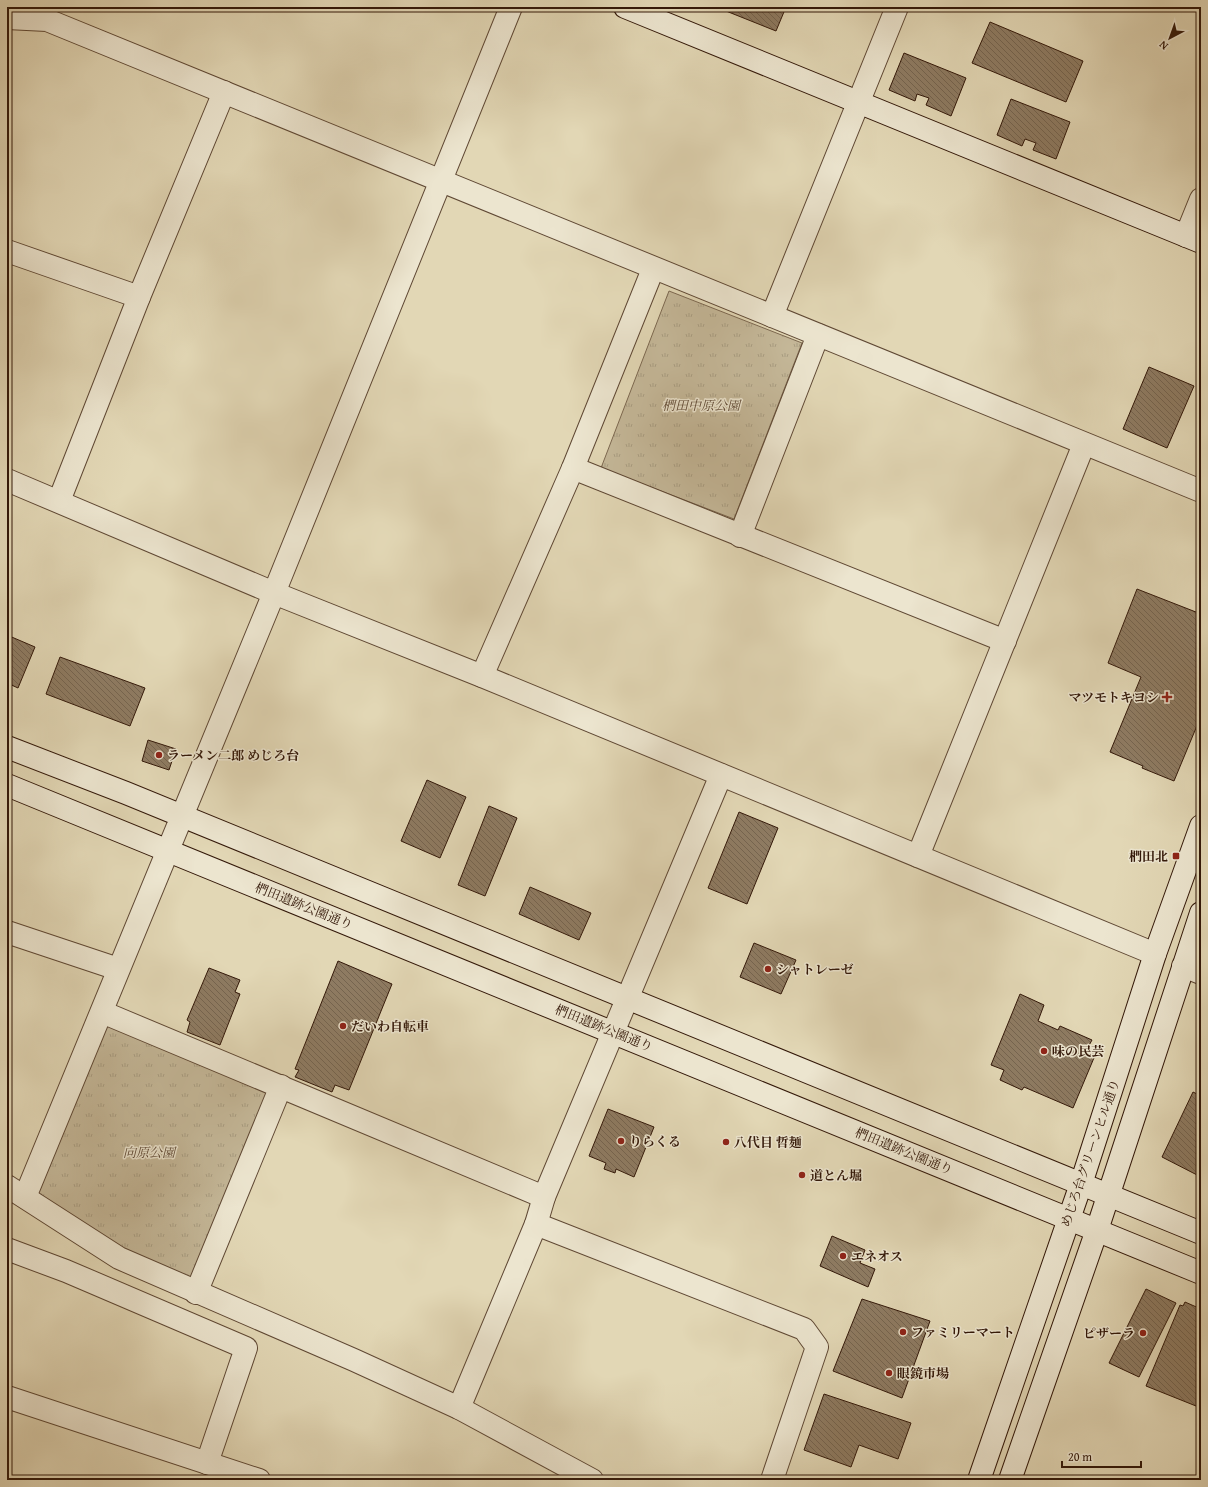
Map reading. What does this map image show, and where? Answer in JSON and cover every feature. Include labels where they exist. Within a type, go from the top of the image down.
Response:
[{"type":"street","points":[[511,7],[274,593],[180,816],[102,1012],[16,1192],[119,1258],[196,1293],[354,1360],[459,1408],[592,1480]]},
{"type":"street","points":[[625,7],[1194,239],[1201,199]]},
{"type":"street","points":[[772,316],[897,7]]},
{"type":"street","points":[[7,18],[50,14],[224,92],[440,182],[1201,491]]},
{"type":"street","points":[[59,501],[139,297],[224,92]]},
{"type":"street","points":[[7,251],[139,297]]},
{"type":"street","points":[[482,676],[573,468],[653,269]]},
{"type":"street","points":[[740,536],[818,335]]},
{"type":"street","points":[[918,856],[1084,444]]},
{"type":"street","points":[[573,468],[1005,641]]},
{"type":"street","points":[[7,480],[274,593],[482,676],[1155,954]]},
{"type":"street","points":[[7,746],[1201,1233]]},
{"type":"street","points":[[459,1408],[536,1224],[544,1197],[721,775]]},
{"type":"street","name":"椚田遺跡公園通り","points":[[7,785],[1068,1217],[1201,1273]]},
{"type":"street","name":"めじろ台グリーンヒル通り","points":[[979,1480],[1068,1217],[1081,1184],[1155,954],[1201,826]]},
{"type":"street","points":[[1010,1480],[1109,1195],[1192,970],[1201,913]]},
{"type":"street","points":[[7,932],[118,969]]},
{"type":"street","points":[[102,1012],[544,1197]]},
{"type":"street","points":[[196,1293],[281,1086]]},
{"type":"street","points":[[536,1224],[804,1329],[817,1347],[772,1480]]},
{"type":"street","points":[[7,1249],[66,1271],[246,1348],[207,1463]]},
{"type":"street","points":[[7,1397],[258,1480]]},
{"type":"green space","name":"椚田中原公園","points":[[669,291],[802,343],[734,519],[601,468]]},
{"type":"green space","name":"向原公園","points":[[102,1012],[281,1086],[196,1293],[25,1197]]},
{"type":"building","points":[[716,7],[786,7],[776,31]]},
{"type":"building","points":[[990,22],[1083,61],[1066,102],[972,63]]},
{"type":"building","points":[[904,53],[966,78],[951,116],[926,105],[929,98],[917,94],[915,101],[889,90]]},
{"type":"building","points":[[1011,99],[1070,122],[1056,159],[1033,150],[1036,143],[1025,139],[1022,146],[997,135]]},
{"type":"building","points":[[1149,367],[1194,386],[1167,448],[1123,429]]},
{"type":"building","name":"マツモトキヨシ","points":[[1137,589],[1201,614],[1201,716],[1174,781],[1142,768],[1143,766],[1110,752],[1141,677],[1108,663]]},
{"type":"building","points":[[7,635],[35,647],[18,688],[7,683]]},
{"type":"building","points":[[60,657],[145,688],[130,726],[46,694]]},
{"type":"building","name":"ラーメン二郎 めじろ台","points":[[148,740],[176,749],[169,770],[142,761]]},
{"type":"building","points":[[427,780],[466,797],[440,858],[401,841]]},
{"type":"building","points":[[489,806],[517,818],[485,896],[458,885]]},
{"type":"building","points":[[739,812],[778,828],[747,904],[708,888]]},
{"type":"building","points":[[530,887],[591,913],[579,940],[519,914]]},
{"type":"building","name":"シャトレーゼ","points":[[754,943],[796,960],[781,994],[740,977]]},
{"type":"building","name":"だいわ自転車","points":[[338,961],[392,984],[349,1090],[335,1085],[332,1092],[295,1077],[299,1070],[295,1069]]},
{"type":"building","points":[[209,968],[240,980],[235,992],[240,994],[220,1045],[187,1032],[190,1022],[187,1020]]},
{"type":"building","name":"味の民芸","points":[[1020,994],[1044,1005],[1038,1021],[1058,1030],[1060,1026],[1092,1040],[1087,1049],[1096,1053],[1073,1108],[1024,1087],[1022,1090],[1000,1080],[1004,1070],[991,1065]]},
{"type":"building","points":[[1193,1092],[1201,1096],[1201,1177],[1162,1157]]},
{"type":"building","name":"りらくる","points":[[608,1109],[654,1127],[634,1177],[616,1169],[615,1173],[604,1169],[606,1163],[589,1156]]},
{"type":"building","name":"エネオス","points":[[832,1236],[865,1250],[860,1263],[875,1269],[868,1287],[820,1266]]},
{"type":"building","name":"ピザーラ","points":[[1146,1289],[1176,1303],[1139,1377],[1109,1363]]},
{"type":"building","points":[[862,1299],[930,1321],[902,1398],[833,1371]]},
{"type":"building","points":[[1185,1302],[1201,1309],[1201,1408],[1146,1386],[1180,1305],[1183,1306]]},
{"type":"building","points":[[824,1394],[911,1423],[898,1459],[859,1445],[851,1467],[804,1450]]},
{"type":"place","name":"マツモトキヨシ","points":[[1167,697]]},
{"type":"place","name":"ラーメン二郎 めじろ台","points":[[159,755]]},
{"type":"place","name":"椚田北","points":[[1176,856]]},
{"type":"place","name":"シャトレーゼ","points":[[768,969]]},
{"type":"place","name":"だいわ自転車","points":[[343,1026]]},
{"type":"place","name":"味の民芸","points":[[1044,1051]]},
{"type":"place","name":"りらくる","points":[[621,1141]]},
{"type":"place","name":"八代目 哲麺","points":[[726,1142]]},
{"type":"place","name":"道とん堀","points":[[802,1175]]},
{"type":"place","name":"エネオス","points":[[843,1256]]},
{"type":"place","name":"ファミリーマート","points":[[903,1332]]},
{"type":"place","name":"ピザーラ","points":[[1143,1333]]},
{"type":"place","name":"眼鏡市場","points":[[889,1373]]}]
